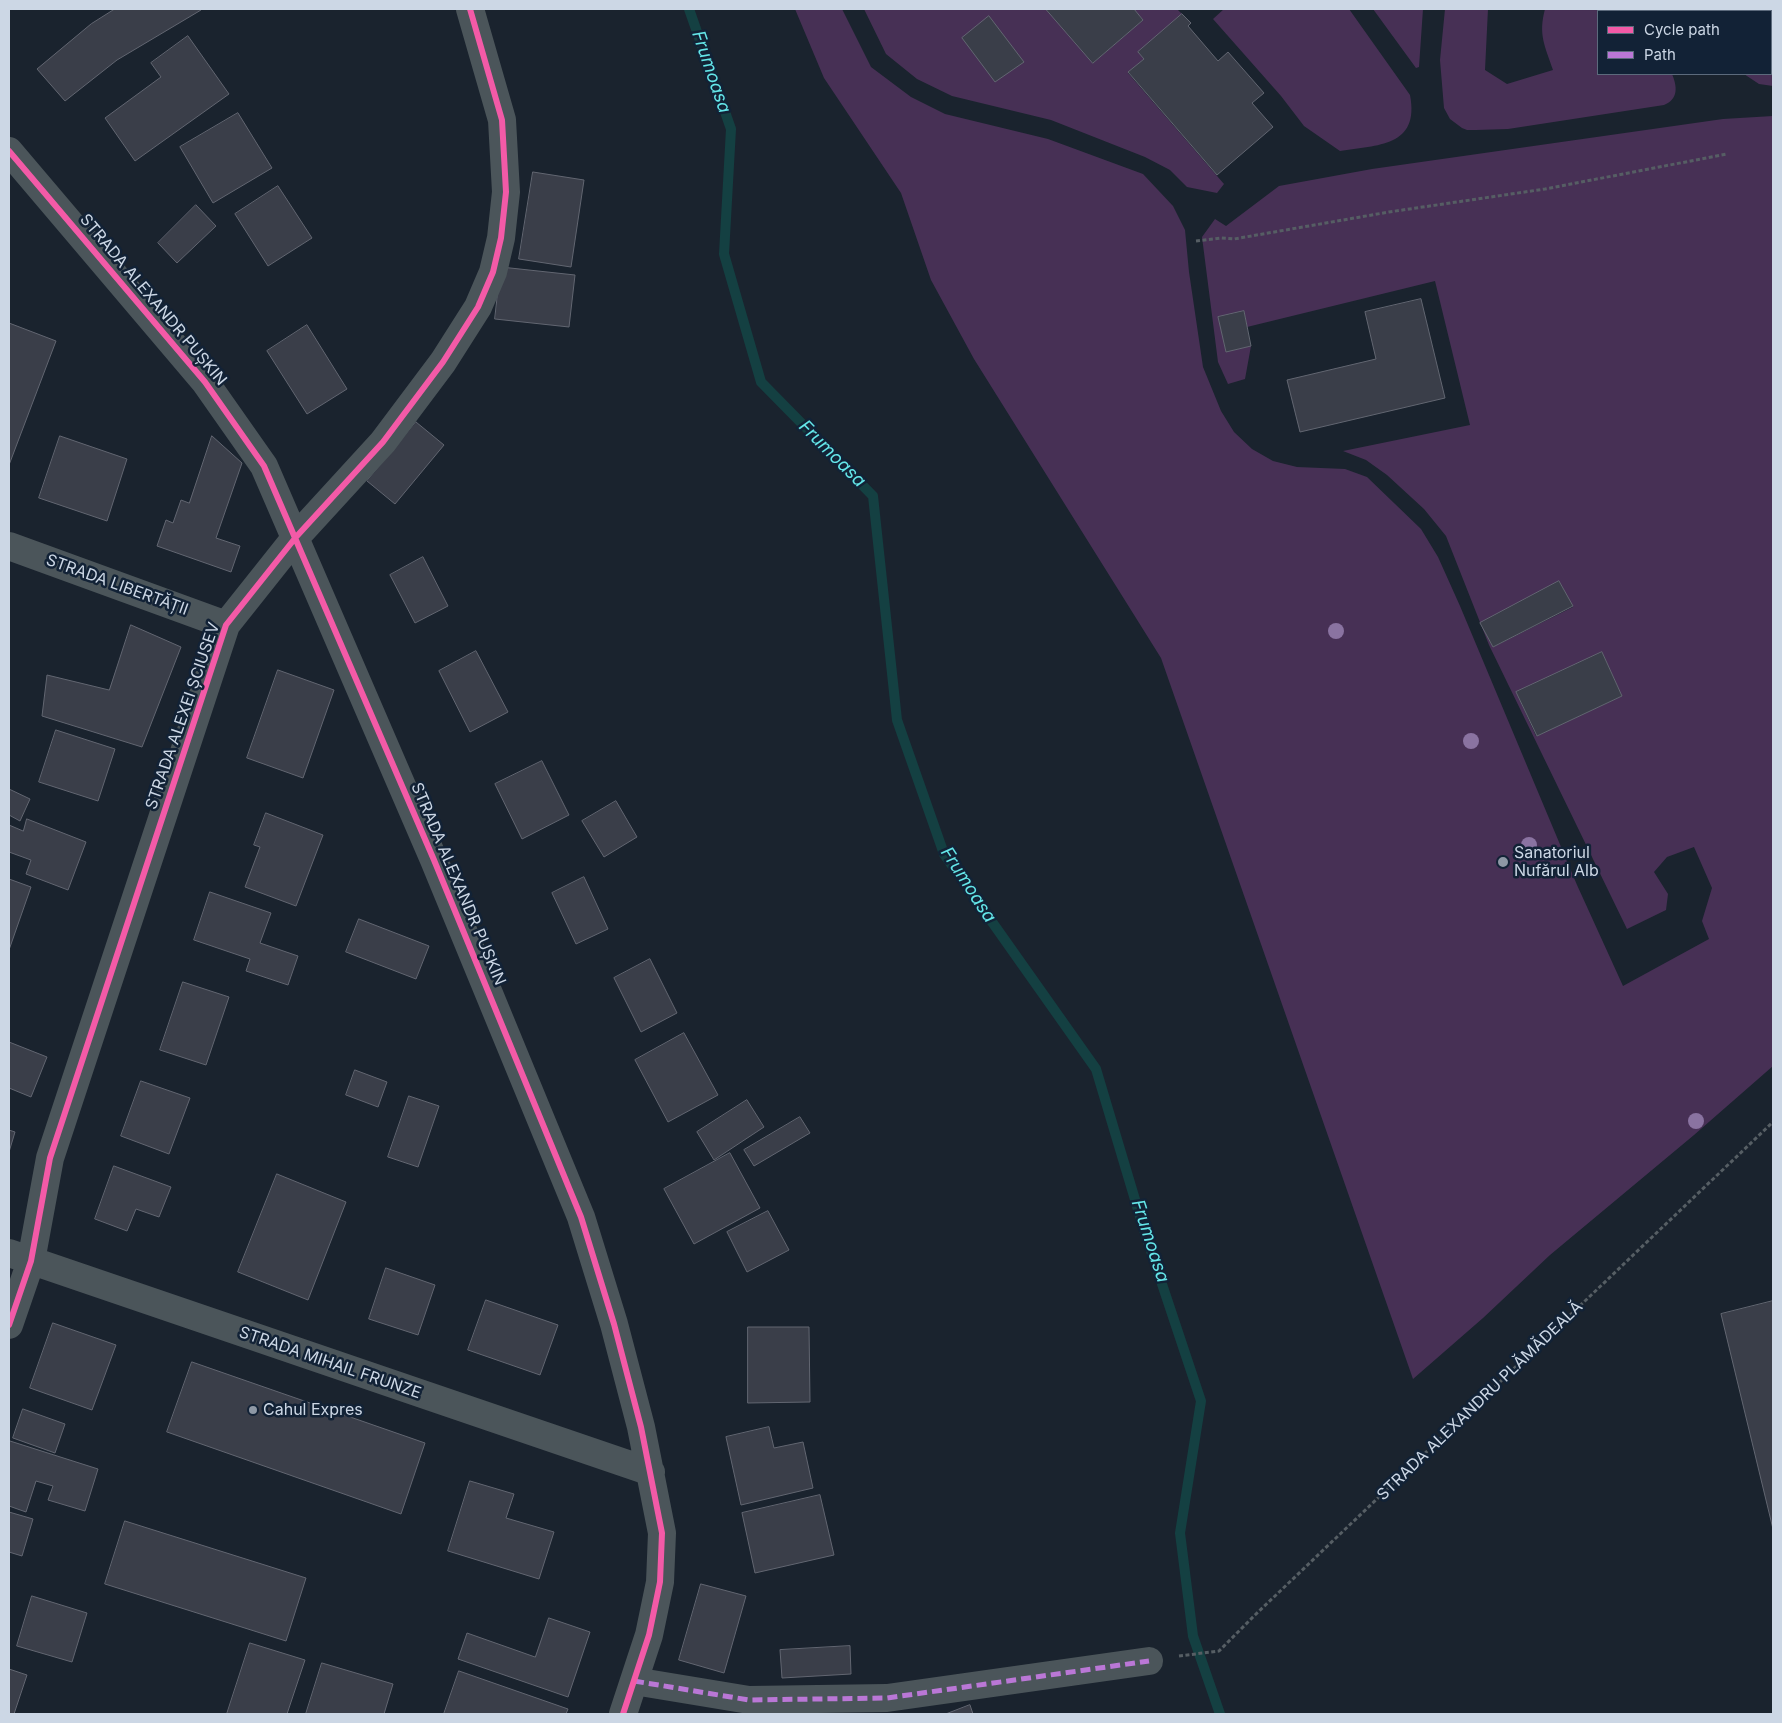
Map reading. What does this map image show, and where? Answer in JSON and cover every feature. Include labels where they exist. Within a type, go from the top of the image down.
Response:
[{"type":"street","name":"STRADA ALEXEI ȘCIUSEV","points":[[9,1325],[20,1257],[50,1158],[226,625],[296,537],[383,442],[438,369],[478,307],[493,272],[501,238],[506,192],[502,120],[470,9]]},
{"type":"street","name":"STRADA ALEXANDR PUȘKIN","points":[[9,150],[205,382],[264,466],[434,860],[581,1217],[614,1324],[641,1427],[662,1533],[660,1582],[649,1635],[623,1714]]},
{"type":"street","name":"STRADA LIBERTĂȚII","points":[[9,546],[226,625]]},
{"type":"street","name":"STRADA MIHAIL FRUNZE","points":[[20,1257],[651,1472]]},
{"type":"street","points":[[634,1681],[749,1700],[887,1698],[1149,1661]]},
{"type":"path","points":[[1196,241],[1221,238],[1234,239],[1389,212],[1545,189],[1727,154]]},
{"type":"shaded area","name":"Sanatoriul Nufărul Alb","points":[[795,9],[842,9],[871,67],[911,97],[945,114],[1048,139],[1143,174],[1173,206],[1185,230],[1189,272],[1203,367],[1221,411],[1234,432],[1252,449],[1273,461],[1297,467],[1345,469],[1367,477],[1421,529],[1438,557],[1460,606],[1577,885],[1623,986],[1709,939],[1702,921],[1712,888],[1694,847],[1667,857],[1654,872],[1668,894],[1666,910],[1627,929],[1481,625],[1493,647],[1573,607],[1559,581],[1480,623],[1446,536],[1424,509],[1387,475],[1366,460],[1343,451],[1470,425],[1435,281],[1247,327],[1244,311],[1219,317],[1226,351],[1251,346],[1245,379],[1228,384],[1218,362],[1202,237],[1215,219],[1226,226],[1279,186],[1372,169],[1723,119],[1773,116],[1773,1066],[1694,1135],[1550,1255],[1483,1318],[1413,1379],[1161,658],[974,359],[931,280],[901,193],[824,78]],"holes":[[[1602,652],[1622,696],[1536,736],[1516,692]]]},
{"type":"shaded area","points":[[864,9],[1046,9],[1093,63],[1143,20],[1134,9],[1177,9],[1182,14],[1139,52],[1144,59],[1128,73],[1224,184],[1217,193],[1187,187],[1170,170],[1145,157],[1051,120],[952,96],[917,79],[886,54]]},
{"type":"shaded area","points":[[1224,9],[1349,9],[1410,95],[1411,112],[1408,125],[1402,134],[1393,140],[1368,147],[1340,151],[1304,126],[1281,96],[1213,19]]},
{"type":"shaded area","points":[[1373,9],[1423,9],[1419,67],[1416,68]]},
{"type":"shaded area","points":[[1445,9],[1488,9],[1485,70],[1507,84],[1553,70],[1542,33],[1545,9],[1648,9],[1597,10],[1597,75],[1672,75],[1676,92],[1672,99],[1664,105],[1508,129],[1467,130],[1450,119],[1444,108],[1440,60]]},
{"type":"shaded area","points":[[1773,9],[1773,86],[1759,84],[1746,75],[1772,75],[1772,10],[1714,10]]},
{"type":"building","points":[[115,9],[201,10],[117,60],[65,101],[37,69],[91,24]]},
{"type":"building","points":[[1046,9],[1134,9],[1143,20],[1093,63]]},
{"type":"building","points":[[1182,14],[1191,23],[1188,26],[1218,61],[1228,52],[1264,93],[1252,103],[1273,127],[1217,175],[1128,72],[1144,59],[1138,52]]},
{"type":"building","points":[[989,16],[1024,62],[995,82],[962,38]]},
{"type":"building","points":[[188,36],[229,94],[135,161],[105,118],[161,77],[151,63]]},
{"type":"building","points":[[238,113],[272,168],[213,203],[180,147]]},
{"type":"building","points":[[533,172],[584,180],[571,267],[519,259]]},
{"type":"building","points":[[278,186],[312,238],[268,266],[235,214]]},
{"type":"building","points":[[196,205],[216,226],[177,263],[158,243]]},
{"type":"building","points":[[501,267],[575,275],[569,327],[495,319]]},
{"type":"building","points":[[1421,299],[1445,398],[1300,432],[1287,380],[1376,359],[1365,312]]},
{"type":"building","points":[[1244,311],[1251,346],[1226,352],[1218,317]]},
{"type":"building","points":[[9,323],[56,341],[9,465]]},
{"type":"building","points":[[307,325],[347,389],[307,414],[267,351]]},
{"type":"building","points":[[416,422],[444,445],[395,504],[367,481]]},
{"type":"building","points":[[60,436],[127,459],[107,521],[39,498]]},
{"type":"building","points":[[212,436],[242,463],[216,538],[240,546],[231,572],[157,546],[166,520],[173,523],[181,500],[189,503]]},
{"type":"building","points":[[423,557],[448,606],[415,623],[390,575]]},
{"type":"building","points":[[1559,581],[1573,606],[1493,647],[1480,623]]},
{"type":"building","points":[[131,625],[181,647],[142,747],[42,716],[47,675],[109,690]]},
{"type":"building","points":[[476,651],[508,712],[470,732],[439,671]]},
{"type":"building","points":[[1602,652],[1622,696],[1537,736],[1516,692]]},
{"type":"building","points":[[278,670],[334,690],[303,778],[247,758]]},
{"type":"building","points":[[56,730],[115,749],[98,801],[39,782]]},
{"type":"building","points":[[542,761],[569,815],[522,839],[495,784]]},
{"type":"building","points":[[9,789],[30,799],[20,821],[9,815]]},
{"type":"building","points":[[616,801],[637,837],[604,857],[582,821]]},
{"type":"building","points":[[266,813],[323,835],[296,906],[245,887],[260,847],[254,845]]},
{"type":"building","points":[[27,819],[86,842],[68,890],[26,874],[31,860],[9,852],[9,825],[23,831]]},
{"type":"building","points":[[584,877],[608,929],[576,944],[552,893]]},
{"type":"building","points":[[9,879],[31,887],[9,950]]},
{"type":"building","points":[[210,892],[271,913],[260,943],[298,956],[288,985],[246,971],[250,959],[194,940]]},
{"type":"building","points":[[359,919],[429,946],[416,979],[346,952]]},
{"type":"building","points":[[650,959],[677,1013],[641,1032],[614,978]]},
{"type":"building","points":[[183,982],[229,997],[206,1065],[160,1050]]},
{"type":"building","points":[[684,1033],[718,1095],[668,1122],[635,1060]]},
{"type":"building","points":[[9,1042],[47,1057],[31,1097],[9,1088]]},
{"type":"building","points":[[355,1070],[387,1082],[378,1107],[346,1095]]},
{"type":"building","points":[[141,1081],[190,1098],[169,1154],[121,1136]]},
{"type":"building","points":[[409,1096],[439,1106],[418,1167],[388,1157]]},
{"type":"building","points":[[747,1100],[764,1127],[714,1160],[697,1132]]},
{"type":"building","points":[[800,1117],[810,1133],[754,1166],[744,1150]]},
{"type":"building","points":[[9,1130],[15,1132],[9,1152]]},
{"type":"building","points":[[730,1153],[760,1208],[694,1244],[664,1189]]},
{"type":"building","points":[[114,1166],[171,1187],[159,1217],[136,1209],[127,1231],[95,1219]]},
{"type":"building","points":[[277,1174],[346,1202],[308,1300],[238,1272]]},
{"type":"building","points":[[768,1211],[789,1250],[747,1272],[727,1232]]},
{"type":"building","points":[[386,1268],[435,1285],[418,1335],[369,1319]]},
{"type":"building","points":[[486,1300],[558,1325],[540,1375],[468,1350]]},
{"type":"building","points":[[1773,1301],[1773,1529],[1721,1314]]},
{"type":"building","points":[[53,1323],[116,1345],[92,1410],[30,1388]]},
{"type":"building","points":[[748,1327],[809,1327],[810,1402],[748,1403]]},
{"type":"building","points":[[192,1362],[425,1443],[401,1514],[167,1432]]},
{"type":"building","points":[[23,1409],[65,1424],[55,1453],[13,1438]]},
{"type":"building","points":[[769,1427],[774,1448],[803,1442],[813,1488],[741,1505],[726,1437]]},
{"type":"building","points":[[10,1441],[98,1469],[85,1511],[48,1500],[53,1486],[36,1481],[26,1512],[9,1506]]},
{"type":"building","points":[[470,1481],[514,1494],[506,1518],[554,1532],[539,1579],[448,1551]]},
{"type":"building","points":[[820,1495],[834,1555],[755,1573],[742,1513]]},
{"type":"building","points":[[9,1512],[33,1519],[22,1556],[9,1552]]},
{"type":"building","points":[[125,1521],[306,1578],[286,1641],[105,1584]]},
{"type":"building","points":[[701,1584],[746,1596],[724,1673],[679,1660]]},
{"type":"building","points":[[32,1596],[87,1613],[72,1662],[17,1646]]},
{"type":"building","points":[[549,1618],[590,1632],[568,1697],[458,1659],[467,1633],[535,1657]]},
{"type":"building","points":[[250,1643],[305,1660],[287,1714],[227,1714]]},
{"type":"building","points":[[850,1646],[851,1674],[782,1678],[780,1650]]},
{"type":"building","points":[[322,1663],[393,1684],[384,1714],[306,1714]]},
{"type":"building","points":[[9,1669],[27,1675],[14,1714],[9,1714]]},
{"type":"building","points":[[459,1671],[568,1709],[566,1714],[444,1714]]},
{"type":"building","points":[[970,1705],[973,1714],[946,1714]]},
{"type":"waterway","name":"Frumoasa","points":[[689,9],[731,129],[724,254],[761,382],[873,496],[897,720],[944,854],[1096,1069],[1145,1233],[1201,1401],[1180,1533],[1193,1636],[1220,1714]]},
{"type":"marked path","points":[[634,1681],[749,1700],[887,1698],[1149,1661]]},
{"type":"cycle path","points":[[9,1325],[31,1261],[50,1158],[226,625],[296,537],[383,442],[443,362],[478,307],[493,272],[501,238],[506,192],[502,120],[470,9]]},
{"type":"cycle path","points":[[9,151],[205,382],[264,466],[434,860],[581,1217],[614,1324],[641,1427],[662,1533],[660,1582],[649,1635],[623,1714]]},
{"type":"place","name":"Sanatoriul Nufărul Alb","points":[[1503,862]]},
{"type":"place","name":"Cahul Expres","points":[[253,1410]]}]
